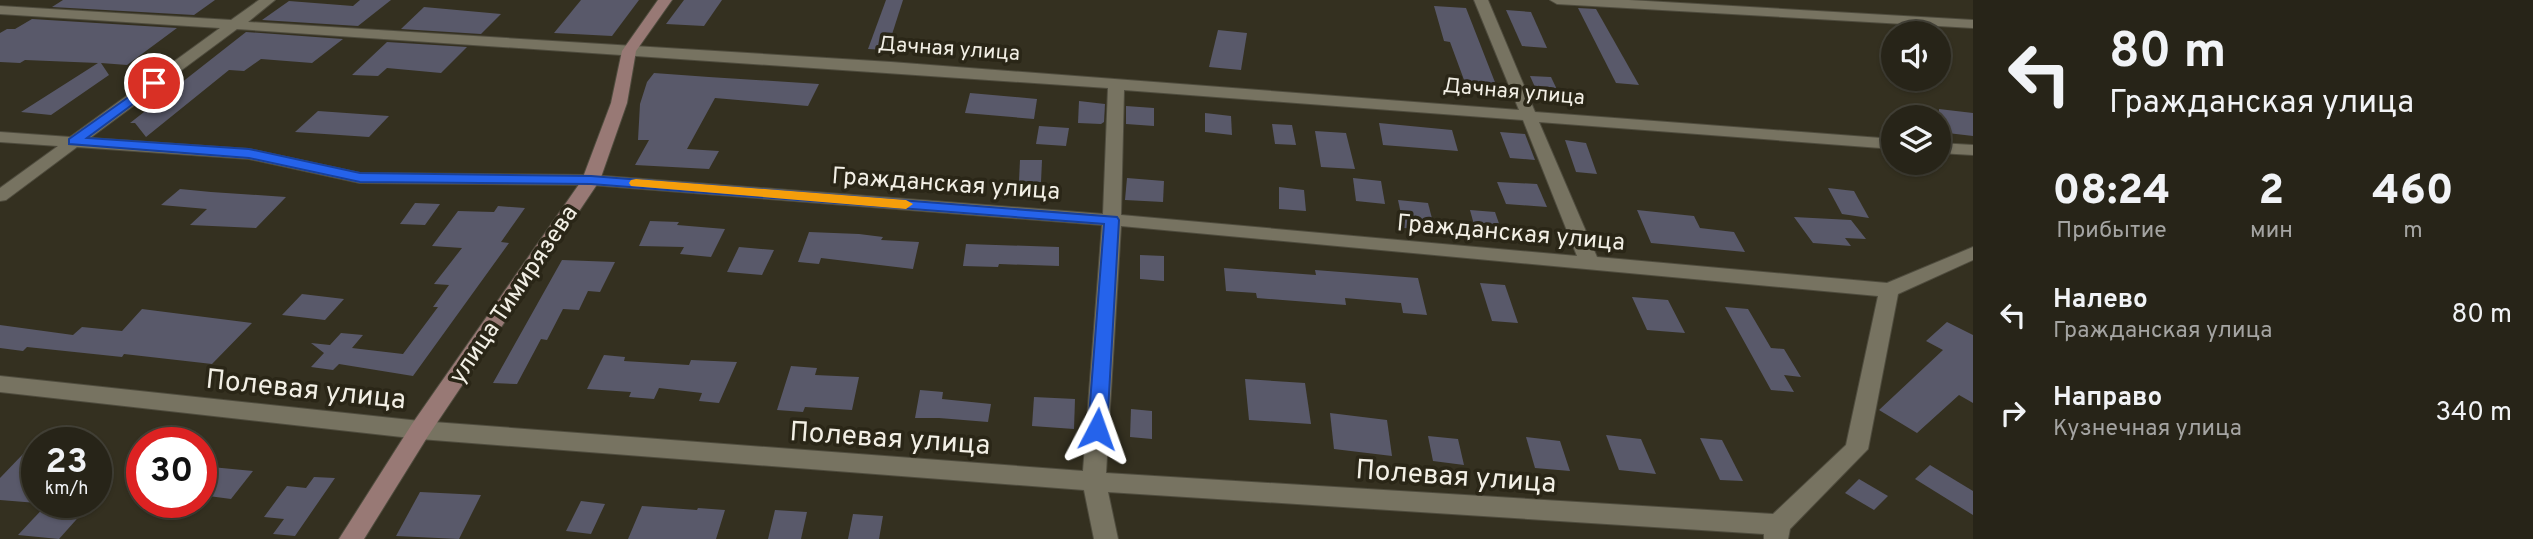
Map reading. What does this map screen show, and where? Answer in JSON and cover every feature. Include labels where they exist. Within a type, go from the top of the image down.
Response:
[{"type":"main road","name":"улица Тимирязева","points":[[351,539],[420,430],[591,180],[619,103],[629,51],[665,0]]},
{"type":"street","points":[[0,196],[268,0]]},
{"type":"street","points":[[1481,0],[1590,264]]},
{"type":"street","points":[[1557,0],[1973,24]]},
{"type":"street","points":[[1748,0],[1758,12]]},
{"type":"street","name":"Дачная улица","points":[[0,10],[1116,83],[1881,143]]},
{"type":"street","points":[[1106,539],[1094,482],[1112,220],[1116,83]]},
{"type":"street","name":"Гражданская улица","points":[[0,137],[249,154],[360,178],[591,180],[1112,220],[1889,290]]},
{"type":"street","points":[[1951,149],[1973,150]]},
{"type":"street","points":[[1777,532],[1857,449],[1889,290],[1973,253]]},
{"type":"street","name":"Полевая улица","points":[[0,384],[420,430],[1777,532]]},
{"type":"building","points":[[63,0],[215,0],[194,15],[52,7]]},
{"type":"building","points":[[360,0],[391,0],[358,26],[262,20],[289,1],[353,6]]},
{"type":"building","points":[[581,0],[639,0],[612,36],[554,33]]},
{"type":"building","points":[[684,0],[722,0],[704,26],[666,24]]},
{"type":"building","points":[[886,0],[903,0],[887,50],[868,49]]},
{"type":"building","points":[[1434,6],[1466,8],[1498,90],[1467,88],[1450,42],[1444,41]]},
{"type":"building","points":[[424,7],[501,14],[481,34],[401,29]]},
{"type":"building","points":[[1578,8],[1596,9],[1639,85],[1616,83]]},
{"type":"building","points":[[1506,10],[1531,12],[1547,48],[1522,46]]},
{"type":"building","points":[[32,19],[177,28],[127,65],[101,63],[109,75],[51,115],[21,112],[98,63],[25,60],[20,63],[0,62],[0,33],[15,29]]},
{"type":"building","points":[[1218,30],[1247,33],[1241,70],[1209,67]]},
{"type":"building","points":[[246,32],[343,39],[312,63],[261,59],[244,71],[229,70],[146,137],[135,123],[130,123]]},
{"type":"building","points":[[387,42],[467,47],[441,73],[387,68],[378,76],[352,75]]},
{"type":"building","points":[[654,73],[819,84],[808,106],[715,98],[687,149],[719,151],[709,169],[635,165],[649,140],[638,140],[640,104],[647,82]]},
{"type":"building","points":[[1530,76],[1551,77],[1561,98],[1539,96]]},
{"type":"building","points":[[970,93],[1037,99],[1034,119],[965,113]]},
{"type":"building","points":[[1079,101],[1105,104],[1104,122],[1078,123]]},
{"type":"building","points":[[1126,106],[1154,108],[1154,126],[1126,124]]},
{"type":"building","points":[[1951,110],[1973,113],[1973,136],[1951,133]]},
{"type":"building","points":[[318,111],[389,116],[369,137],[295,132]]},
{"type":"building","points":[[1205,113],[1231,116],[1232,135],[1205,132]]},
{"type":"building","points":[[1379,123],[1452,130],[1458,151],[1383,145]]},
{"type":"building","points":[[1272,124],[1292,125],[1296,145],[1275,144]]},
{"type":"building","points":[[1039,126],[1069,128],[1066,146],[1036,144]]},
{"type":"building","points":[[1315,131],[1346,133],[1355,169],[1321,167]]},
{"type":"building","points":[[1500,132],[1525,134],[1535,160],[1510,158]]},
{"type":"building","points":[[1565,140],[1586,143],[1597,174],[1576,172]]},
{"type":"building","points":[[1020,160],[1042,160],[1041,182],[1019,181]]},
{"type":"building","points":[[1127,178],[1164,181],[1163,202],[1125,200]]},
{"type":"building","points":[[1353,178],[1381,181],[1385,204],[1356,201]]},
{"type":"building","points":[[1497,182],[1537,184],[1547,207],[1506,204]]},
{"type":"building","points":[[1279,187],[1304,190],[1306,211],[1279,209]]},
{"type":"building","points":[[1828,188],[1854,191],[1869,218],[1842,214]]},
{"type":"building","points":[[180,189],[286,197],[256,228],[190,225],[207,209],[161,205]]},
{"type":"building","points":[[1398,200],[1428,203],[1435,230],[1404,228]]},
{"type":"building","points":[[415,203],[440,204],[425,225],[400,224]]},
{"type":"building","points":[[498,206],[525,208],[501,242],[509,243],[413,376],[339,364],[333,370],[311,367],[324,353],[311,343],[330,345],[341,333],[363,335],[352,348],[403,354],[438,307],[433,307],[449,285],[434,284],[462,248],[432,246],[458,211],[494,212]]},
{"type":"building","points":[[1470,210],[1495,212],[1503,235],[1476,232]]},
{"type":"building","points":[[1637,210],[1694,216],[1700,228],[1734,232],[1745,252],[1651,243]]},
{"type":"building","points":[[1794,217],[1851,220],[1866,239],[1845,238],[1851,246],[1813,243]]},
{"type":"building","points":[[650,221],[725,229],[711,257],[680,254],[684,247],[639,246]]},
{"type":"building","points":[[809,232],[859,234],[883,237],[881,240],[919,242],[913,269],[821,258],[819,264],[798,262]]},
{"type":"building","points":[[966,244],[1059,247],[1059,266],[963,266]]},
{"type":"building","points":[[739,247],[774,250],[762,275],[727,272]]},
{"type":"building","points":[[1140,255],[1164,256],[1164,281],[1140,279]]},
{"type":"building","points":[[562,260],[615,262],[600,292],[588,291],[579,310],[563,309],[547,340],[541,339],[517,384],[493,383]]},
{"type":"building","points":[[1224,268],[1316,275],[1315,270],[1418,278],[1427,315],[1403,313],[1401,303],[1345,298],[1346,305],[1257,298],[1256,293],[1226,291]]},
{"type":"building","points":[[1480,283],[1505,285],[1518,323],[1492,321]]},
{"type":"building","points":[[302,294],[344,299],[325,320],[282,315]]},
{"type":"building","points":[[1632,297],[1668,300],[1685,333],[1647,330]]},
{"type":"building","points":[[1725,307],[1748,309],[1771,348],[1784,349],[1801,377],[1784,375],[1794,392],[1771,390]]},
{"type":"building","points":[[142,309],[252,323],[212,364],[124,354],[122,357],[27,347],[23,351],[0,348],[0,325],[73,335],[82,327],[122,331]]},
{"type":"building","points":[[1947,322],[1973,335],[1973,403],[1959,395],[1917,433],[1879,410],[1943,350],[1926,341]]},
{"type":"building","points":[[604,355],[625,357],[624,361],[689,365],[691,360],[737,362],[719,403],[699,401],[702,393],[659,388],[654,399],[629,397],[631,392],[587,389]]},
{"type":"building","points":[[791,366],[817,368],[815,375],[859,377],[852,410],[805,407],[803,412],[777,410]]},
{"type":"building","points":[[1245,379],[1305,383],[1311,424],[1249,420]]},
{"type":"building","points":[[920,390],[943,392],[942,399],[991,404],[988,422],[915,418]]},
{"type":"building","points":[[1034,397],[1075,399],[1074,429],[1032,426]]},
{"type":"building","points":[[1131,409],[1152,411],[1152,439],[1130,437]]},
{"type":"building","points":[[1330,413],[1387,420],[1392,456],[1334,449]]},
{"type":"building","points":[[1606,435],[1641,439],[1656,474],[1619,470]]},
{"type":"building","points":[[1428,436],[1458,439],[1464,465],[1433,461]]},
{"type":"building","points":[[1526,437],[1560,441],[1570,471],[1535,468]]},
{"type":"building","points":[[1700,438],[1722,440],[1743,481],[1720,480]]},
{"type":"building","points":[[21,456],[21,502],[0,500],[0,478]]},
{"type":"building","points":[[1930,465],[1973,491],[1973,515],[1915,479]]},
{"type":"building","points":[[217,468],[253,471],[231,499],[217,497]]},
{"type":"building","points":[[314,477],[335,478],[295,536],[273,534],[284,519],[264,517],[287,486],[306,488]]},
{"type":"building","points":[[1859,479],[1888,496],[1874,510],[1845,493]]},
{"type":"building","points":[[420,492],[481,495],[459,539],[396,536]]},
{"type":"building","points":[[581,501],[605,504],[591,534],[566,531]]},
{"type":"building","points":[[642,506],[725,510],[716,539],[628,539]]},
{"type":"building","points":[[775,510],[807,512],[801,539],[768,539]]},
{"type":"building","points":[[853,514],[883,516],[879,539],[848,539]]},
{"type":"building","points":[[34,518],[78,518],[59,539],[18,535]]},
{"type":"slow traffic","points":[[636,183],[906,204]]},
{"type":"route","points":[[154,83],[74,142],[249,154],[360,178],[591,180],[1112,220],[1097,429]]}]
